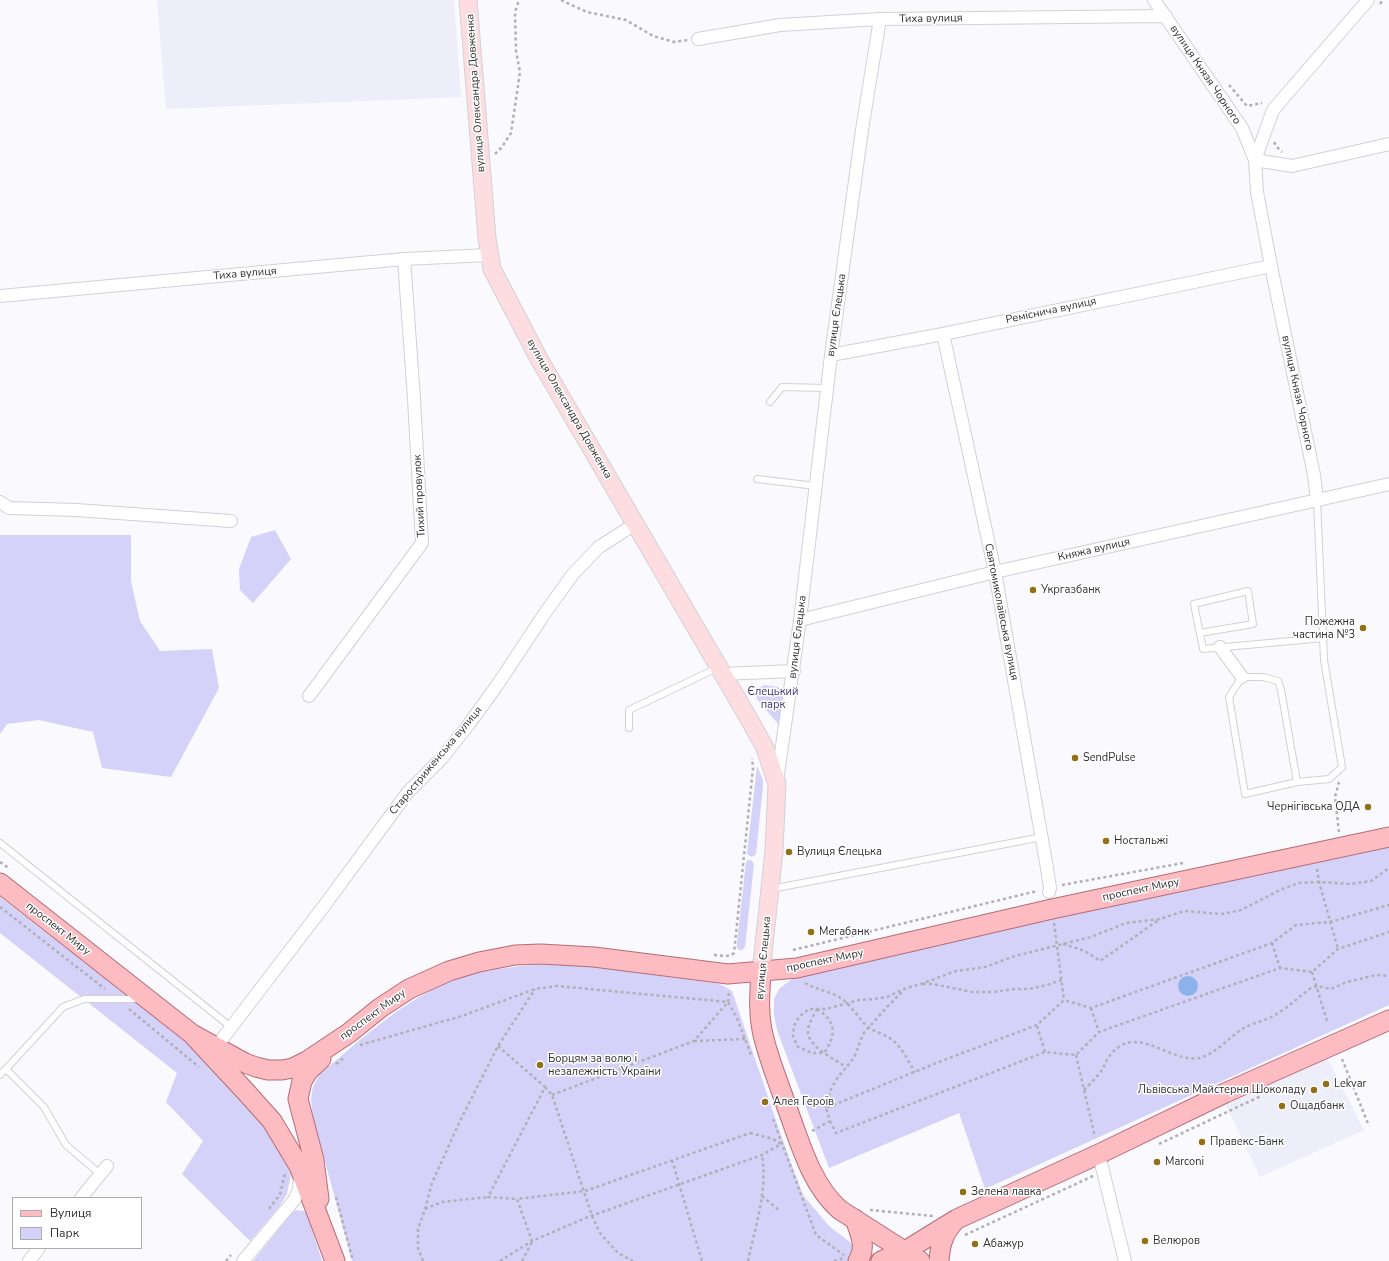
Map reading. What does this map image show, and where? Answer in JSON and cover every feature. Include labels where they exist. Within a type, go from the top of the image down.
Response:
[{"type":"main road","name":"вулиця Олександра Довженка","points":[[468,0],[489,255],[492,269],[539,359],[749,719],[765,748],[777,784]]},
{"type":"main road","name":"вулиця Єлецька","points":[[777,784],[774,851],[762,972],[760,1011],[762,1030],[769,1058],[812,1172],[830,1201],[840,1210],[861,1215],[912,1256]]},
{"type":"main road","name":"проспект Миру","points":[[192,1034],[256,1067],[268,1070],[282,1070],[293,1068],[354,1039],[380,1008],[409,989],[449,971],[479,962],[515,955],[542,954],[594,957],[728,974],[797,968],[1076,904],[1389,837]]},
{"type":"main road","name":"проспект Миру","points":[[0,883],[192,1034],[272,1121],[292,1169],[321,1221],[336,1261]]},
{"type":"main road","points":[[881,1261],[912,1256],[958,1228],[1099,1154],[1225,1093],[1389,1020]]},
{"type":"main road","points":[[292,1169],[298,1099],[302,1081],[308,1071],[354,1039]]},
{"type":"main road","points":[[298,1099],[314,1160],[321,1221]]},
{"type":"main road","points":[[852,1259],[861,1256],[863,1245],[861,1215]]},
{"type":"main road","points":[[939,1261],[941,1243],[947,1230],[958,1228]]},
{"type":"street","name":"вулиця Князя Чорного","points":[[1154,0],[1242,128],[1255,160],[1258,192],[1271,266],[1314,475],[1317,500]]},
{"type":"street","points":[[1368,0],[1273,110],[1255,160],[1292,166],[1389,144]]},
{"type":"street","name":"Тиха вулиця","points":[[698,39],[780,25],[880,19],[1166,16]]},
{"type":"street","name":"вулиця Єлецька","points":[[777,784],[794,671],[832,354],[862,130],[880,19]]},
{"type":"street","name":"Тиха вулиця","points":[[0,296],[404,259],[489,255]]},
{"type":"street","name":"Тихий провулок","points":[[309,696],[422,542],[404,259]]},
{"type":"street","name":"Реміснича вулиця","points":[[832,354],[943,334],[1271,266]]},
{"type":"street","name":"Святомиколаївська вулиця","points":[[943,334],[995,572],[1042,837],[1050,888],[1049,892]]},
{"type":"street","name":"Княжа вулиця","points":[[800,620],[995,572],[1389,484]]},
{"type":"street","points":[[0,502],[9,508],[76,510],[231,521]]},
{"type":"street","name":"Старостриженська вулиця","points":[[216,1047],[324,906],[408,792],[442,758],[469,724],[573,574],[599,546],[635,524]]},
{"type":"street","points":[[1220,647],[1242,677]]},
{"type":"street","points":[[720,671],[794,671]]},
{"type":"street","points":[[1099,1154],[1125,1261]]},
{"type":"street","points":[[243,1261],[295,1199],[300,1181],[292,1169]]},
{"type":"street","points":[[82,1197],[104,1170]]},
{"type":"street","points":[[28,1261],[38,1249]]},
{"type":"lane","points":[[770,402],[782,387],[828,388]]},
{"type":"lane","points":[[757,479],[816,486]]},
{"type":"lane","name":"вулиця Князя Чорного","points":[[1242,677],[1229,697],[1246,794],[1297,782],[1329,779],[1342,767],[1324,660],[1317,500]]},
{"type":"lane","points":[[1200,633],[1253,624],[1248,591],[1194,604],[1203,649],[1324,638]]},
{"type":"lane","points":[[629,728],[629,710],[720,671]]},
{"type":"lane","points":[[1242,677],[1263,677],[1278,681],[1281,690],[1297,782]]},
{"type":"lane","points":[[770,889],[1042,837]]},
{"type":"lane","points":[[0,842],[231,1026]]},
{"type":"lane","points":[[0,1075],[64,1007],[84,999],[146,998]]},
{"type":"lane","points":[[6,1069],[44,1107],[66,1145],[104,1170]]},
{"type":"path","points":[[490,158],[502,147],[511,133],[520,72],[516,51],[514,12],[519,0]]},
{"type":"path","points":[[561,0],[587,12],[626,20],[653,36],[674,42],[698,39]]},
{"type":"path","points":[[1224,79],[1246,106],[1262,104],[1265,101]]},
{"type":"path","points":[[728,956],[731,956],[734,953],[735,946],[753,768],[751,755]]},
{"type":"path","points":[[1315,862],[1319,882],[1338,949]]},
{"type":"path","points":[[824,1053],[812,1053],[798,1047],[793,1037],[794,1026],[799,1017],[809,1010],[826,1009],[859,1000],[887,997],[906,988],[956,971],[985,967],[1015,956],[1091,937],[1126,923],[1160,919],[1184,911],[1222,914],[1241,910],[1288,887],[1300,883],[1319,882],[1350,884],[1371,881],[1389,868]]},
{"type":"path","points":[[1064,1000],[1091,1008],[1272,944],[1296,925],[1330,922],[1389,905]]},
{"type":"path","points":[[0,907],[117,999],[200,1068]]},
{"type":"path","points":[[1053,917],[1064,1000]]},
{"type":"path","points":[[1062,944],[1086,951],[1100,961],[1160,919]]},
{"type":"path","points":[[1076,1055],[1099,1032],[1280,968],[1312,972],[1338,949],[1389,932]]},
{"type":"path","points":[[1272,944],[1280,968]]},
{"type":"path","points":[[1312,972],[1327,1021]]},
{"type":"path","points":[[1084,1090],[1102,1069],[1111,1054],[1124,1043],[1138,1042],[1156,1046],[1185,1058],[1199,1058],[1211,1052],[1244,1028],[1271,1017],[1281,1011],[1312,988],[1317,986],[1331,989],[1347,982],[1376,975],[1389,976]]},
{"type":"path","points":[[799,980],[842,999],[868,1027],[891,1039],[900,1048],[915,1072]]},
{"type":"path","points":[[921,984],[933,984],[972,992],[994,992],[1014,989],[1029,989],[1062,980]]},
{"type":"path","points":[[354,1039],[462,1016],[535,989],[557,986],[728,1002]]},
{"type":"path","points":[[906,988],[868,1027],[858,1045],[854,1058],[838,1077],[831,1089],[826,1108],[836,1133],[1045,1052],[1076,1055]]},
{"type":"path","points":[[423,1261],[418,1248],[418,1229],[432,1183],[460,1121],[498,1046],[535,989]]},
{"type":"path","points":[[694,1041],[728,1002],[729,993]]},
{"type":"path","points":[[826,1108],[915,1072],[1037,1026],[1064,1000]]},
{"type":"path","points":[[1091,1008],[1099,1032]]},
{"type":"path","points":[[817,1009],[808,1030],[810,1040],[816,1047],[846,1067]]},
{"type":"path","points":[[817,1009],[823,1012],[831,1022],[834,1033],[829,1046],[824,1053]]},
{"type":"path","points":[[1037,1026],[1045,1052]]},
{"type":"path","points":[[552,1095],[694,1041],[747,1038],[754,1053]]},
{"type":"path","points":[[498,1046],[545,1087],[552,1095],[585,1191],[592,1216],[600,1233],[618,1253],[633,1261]]},
{"type":"path","points":[[958,1228],[1099,1154],[1076,1055]]},
{"type":"path","points":[[334,1066],[346,1056]]},
{"type":"path","points":[[1343,1058],[1342,1059],[1369,1126]]},
{"type":"path","points":[[488,1197],[545,1087]]},
{"type":"path","points":[[1156,1146],[1262,1096]]},
{"type":"path","points":[[774,1113],[784,1144],[805,1194]]},
{"type":"path","points":[[812,1131],[830,1121]]},
{"type":"path","points":[[810,1124],[815,1138]]},
{"type":"path","points":[[425,1209],[442,1202],[488,1197],[517,1199],[585,1191],[750,1133],[773,1139],[782,1144],[762,1155],[592,1216],[532,1241],[500,1261]]},
{"type":"path","points":[[748,1261],[762,1196],[764,1169],[762,1155]]},
{"type":"path","points":[[672,1160],[702,1261]]},
{"type":"path","points":[[266,1213],[280,1194],[292,1169]]},
{"type":"path","points":[[335,1194],[353,1261]]},
{"type":"path","points":[[762,1196],[780,1211]]},
{"type":"path","points":[[517,1199],[532,1241],[522,1261]]},
{"type":"path","points":[[861,1215],[937,1216]]},
{"type":"path","points":[[226,1261],[231,1255]]},
{"type":"path","points":[[834,1261],[852,1259]]},
{"type":"shaded area","points":[[157,0],[454,0],[461,97],[166,109]]},
{"type":"shaded area","points":[[1188,976],[1195,979],[1198,986],[1195,993],[1188,996],[1181,993],[1178,986],[1181,979]]},
{"type":"shaded area","points":[[1326,1055],[1364,1130],[1260,1177],[1224,1102]]},
{"type":"green space","points":[[275,530],[291,559],[253,603],[240,590],[239,569],[251,537]]},
{"type":"green space","points":[[0,535],[131,535],[131,581],[140,621],[160,651],[212,649],[219,688],[171,777],[102,768],[93,732],[39,720],[7,724],[0,734]]},
{"type":"green space","name":"Єлецький парк","points":[[764,685],[778,687],[785,692],[779,725],[756,698],[759,689]]},
{"type":"green space","points":[[757,766],[763,780],[763,786],[756,854],[752,857],[747,854]]},
{"type":"green space","points":[[1389,843],[1389,1005],[985,1189],[959,1113],[829,1168],[777,1030],[774,1015],[774,999],[779,989],[796,976]]},
{"type":"green space","points":[[751,860],[754,864],[745,947],[742,950],[739,950],[737,948],[737,942],[746,862]]},
{"type":"green space","points":[[0,897],[205,1056],[256,1107],[290,1162],[291,1174],[287,1194],[279,1207],[250,1241],[182,1174],[203,1141],[166,1102],[177,1073],[0,933]]},
{"type":"green space","points":[[550,964],[581,965],[720,984],[732,991],[803,1195],[829,1226],[850,1242],[853,1247],[854,1254],[850,1261],[352,1261],[313,1117],[312,1090],[320,1074],[397,1011],[414,1000],[449,982],[486,971]]},
{"type":"green space","points":[[296,1210],[304,1211],[307,1214],[322,1261],[253,1261],[291,1214]]},
{"type":"place","name":"Укргазбанк","points":[[1033,590]]},
{"type":"place","name":"Пожежна частина №3","points":[[1363,628]]},
{"type":"place","name":"SendPulse","points":[[1075,758]]},
{"type":"place","name":"Чернігівська ОДА","points":[[1368,807]]},
{"type":"place","name":"Ностальжі","points":[[1106,841]]},
{"type":"place","name":"Вулиця Єлецька","points":[[789,852]]},
{"type":"place","name":"Мегабанк","points":[[811,932]]},
{"type":"place","name":"Борцям за волю і незалежність України","points":[[540,1065]]},
{"type":"place","name":"Lekvar","points":[[1326,1084]]},
{"type":"place","name":"Львівська Майстерня Шоколаду","points":[[1314,1090]]},
{"type":"place","name":"Алея Героїв","points":[[765,1102]]},
{"type":"place","name":"Ощадбанк","points":[[1282,1106]]},
{"type":"place","name":"Правекс-Банк","points":[[1202,1142]]},
{"type":"place","name":"Marconi","points":[[1157,1162]]},
{"type":"place","name":"Зелена лавка","points":[[963,1192]]},
{"type":"place","name":"Велюров","points":[[1145,1241]]},
{"type":"place","name":"Абажур","points":[[975,1244]]}]
